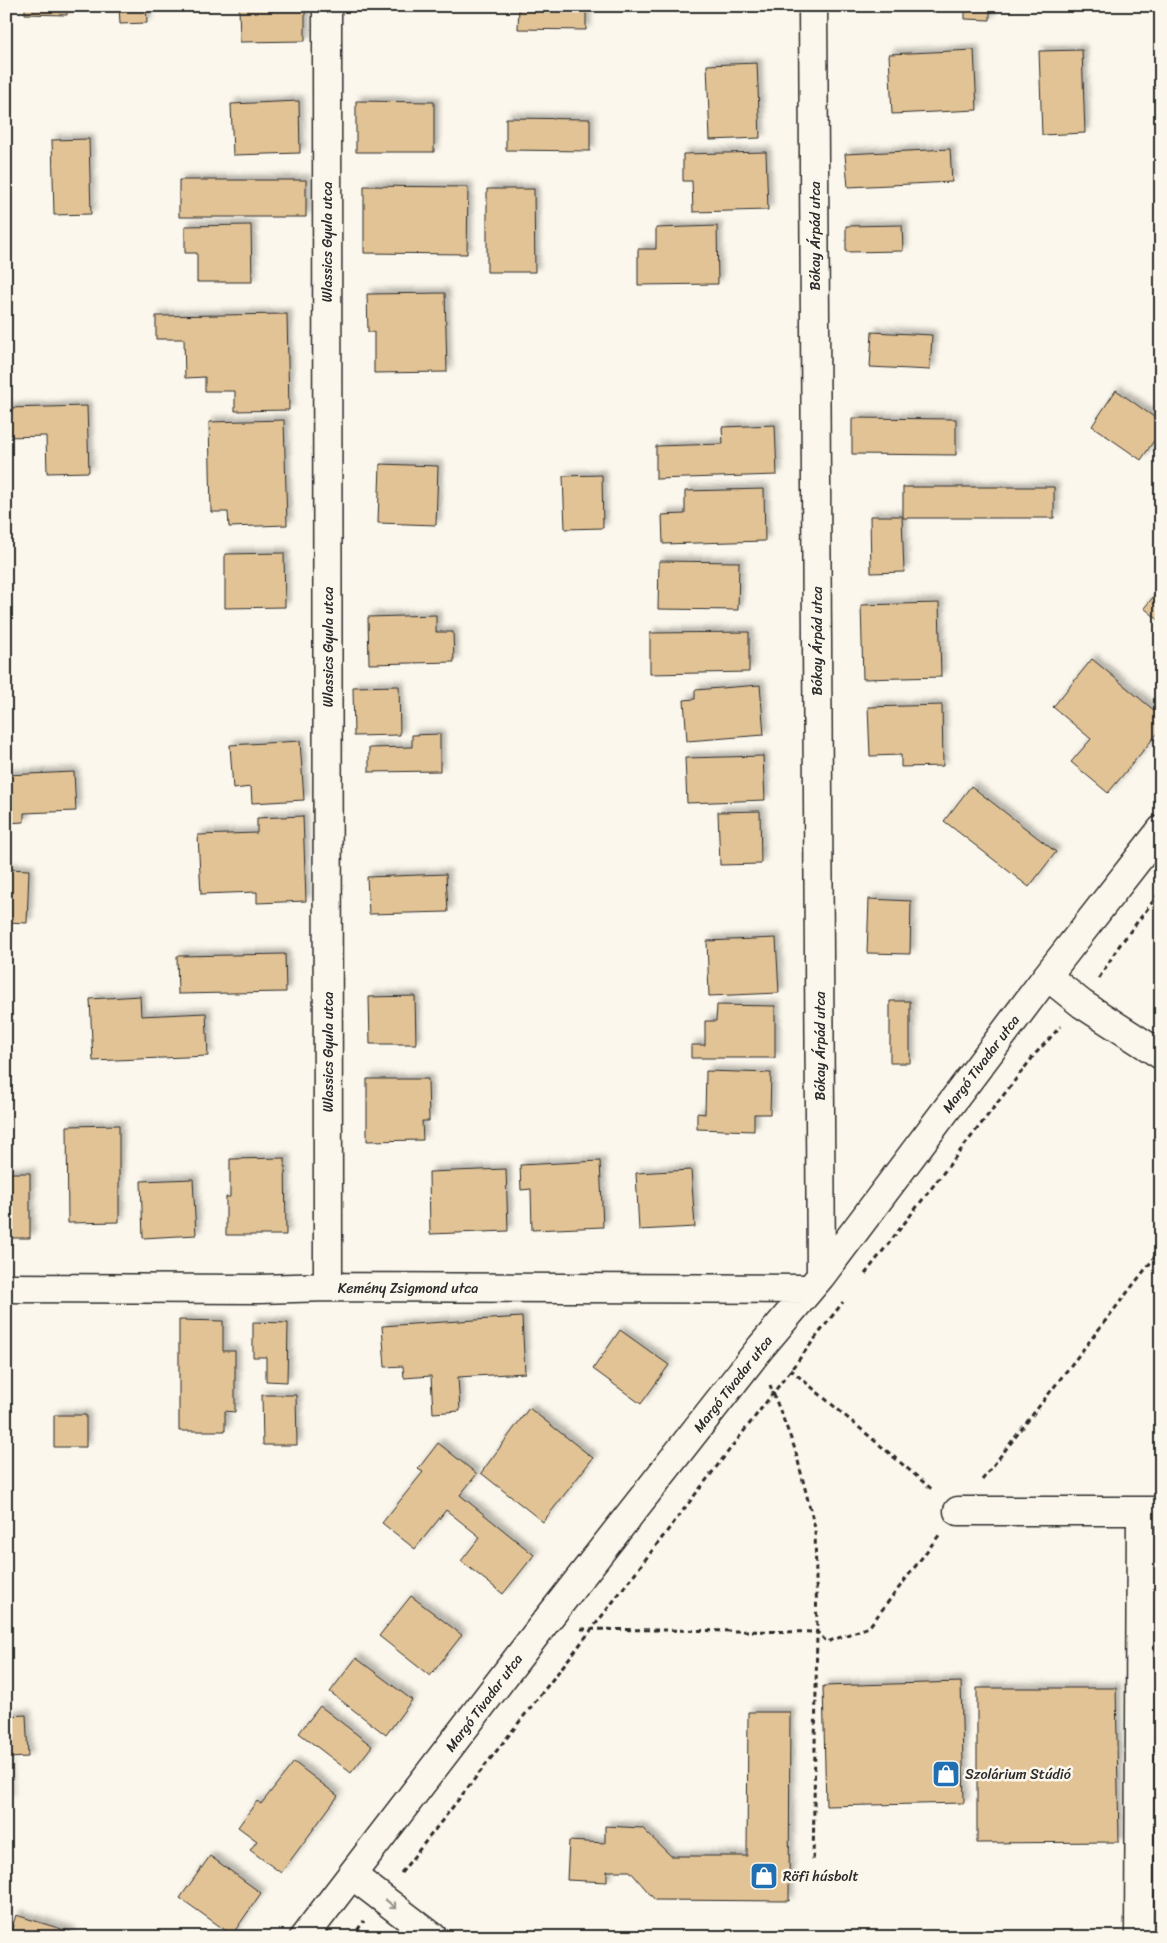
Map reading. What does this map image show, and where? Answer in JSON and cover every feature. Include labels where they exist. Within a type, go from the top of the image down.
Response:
[{"type":"street","name":"Wlassics Gyula utca","points":[[327,6],[328,1287]]},
{"type":"street","name":"Bókay Árpád utca","points":[[813,6],[816,1282]]},
{"type":"street","name":"Margó Tivadar utca","points":[[304,1937],[540,1629],[761,1347],[816,1282],[1047,976],[1161,830]]},
{"type":"street","points":[[1047,976],[1082,1004],[1161,1055]]},
{"type":"street","name":"Kemény Zsigmond utca","points":[[6,1288],[259,1289],[816,1282]]},
{"type":"street","points":[[958,1511],[1151,1511],[1150,1749],[1139,1937]]},
{"type":"street","points":[[352,1875],[432,1936]]},
{"type":"path","points":[[862,1277],[1036,1053],[1082,1004],[1119,946],[1161,891]]},
{"type":"path","points":[[540,1629],[817,1632],[827,1642],[869,1626],[1161,1249]]},
{"type":"path","points":[[352,1937],[592,1629],[844,1300]]},
{"type":"path","points":[[761,1347],[958,1511]]},
{"type":"path","points":[[761,1347],[772,1393],[795,1449],[815,1528],[817,1632],[813,1862]]},
{"type":"building","points":[[25,6],[67,6],[67,15],[25,14]]},
{"type":"building","points":[[119,6],[146,6],[147,23],[120,24]]},
{"type":"building","points":[[239,6],[305,6],[305,41],[240,42]]},
{"type":"building","points":[[519,6],[586,6],[586,30],[518,29]]},
{"type":"building","points":[[965,6],[990,6],[990,20],[965,19]]},
{"type":"building","points":[[974,50],[977,110],[892,114],[889,54]]},
{"type":"building","points":[[1082,50],[1085,133],[1042,135],[1039,51]]},
{"type":"building","points":[[757,63],[760,138],[710,140],[707,65]]},
{"type":"building","points":[[299,101],[300,153],[233,155],[231,104]]},
{"type":"building","points":[[356,101],[434,102],[434,152],[356,152]]},
{"type":"building","points":[[506,118],[590,119],[590,151],[506,150]]},
{"type":"building","points":[[89,139],[91,214],[54,215],[52,140]]},
{"type":"building","points":[[950,149],[952,182],[848,187],[845,154]]},
{"type":"building","points":[[766,152],[768,210],[693,212],[692,181],[683,181],[683,154]]},
{"type":"building","points":[[179,180],[306,180],[306,217],[179,217]]},
{"type":"building","points":[[364,186],[468,187],[467,254],[364,253]]},
{"type":"building","points":[[487,189],[534,189],[535,272],[487,272]]},
{"type":"building","points":[[251,225],[252,282],[197,282],[197,253],[185,253],[185,226]]},
{"type":"building","points":[[902,225],[903,251],[846,252],[846,226]]},
{"type":"building","points":[[717,226],[718,284],[638,285],[638,249],[656,249],[656,228]]},
{"type":"building","points":[[445,293],[447,372],[374,373],[374,332],[368,332],[367,294]]},
{"type":"building","points":[[287,314],[289,410],[235,411],[235,391],[205,391],[205,377],[185,378],[184,339],[156,339],[156,316]]},
{"type":"building","points":[[872,332],[932,335],[930,370],[870,367]]},
{"type":"building","points":[[1116,390],[1161,422],[1161,430],[1141,460],[1092,426]]},
{"type":"building","points":[[87,406],[89,472],[47,473],[46,436],[6,437],[6,408]]},
{"type":"building","points":[[852,418],[956,419],[956,455],[852,454]]},
{"type":"building","points":[[284,420],[287,525],[229,527],[228,512],[211,512],[209,422]]},
{"type":"building","points":[[775,425],[777,475],[656,479],[656,446],[723,444],[722,427]]},
{"type":"building","points":[[380,464],[438,466],[436,525],[378,523]]},
{"type":"building","points":[[602,475],[603,528],[565,529],[563,476]]},
{"type":"building","points":[[903,487],[1054,487],[1054,518],[903,518]]},
{"type":"building","points":[[764,489],[765,541],[663,544],[662,515],[685,514],[685,491]]},
{"type":"building","points":[[870,516],[902,516],[904,572],[871,573]]},
{"type":"building","points":[[284,553],[285,607],[225,608],[225,554]]},
{"type":"building","points":[[659,561],[739,562],[738,610],[658,609]]},
{"type":"building","points":[[1161,589],[1161,622],[1144,608]]},
{"type":"building","points":[[939,603],[941,677],[863,679],[861,605]]},
{"type":"building","points":[[436,615],[436,632],[453,632],[454,662],[369,664],[368,617]]},
{"type":"building","points":[[749,632],[749,672],[650,674],[650,633]]},
{"type":"building","points":[[1092,659],[1161,716],[1161,729],[1108,793],[1071,762],[1091,739],[1053,707]]},
{"type":"building","points":[[760,685],[764,735],[687,741],[684,700],[695,699],[695,690]]},
{"type":"building","points":[[399,686],[400,735],[354,736],[353,687]]},
{"type":"building","points":[[942,705],[943,766],[901,767],[901,755],[870,756],[868,707]]},
{"type":"building","points":[[440,734],[440,771],[369,772],[369,748],[412,747],[412,735]]},
{"type":"building","points":[[300,741],[304,800],[252,803],[251,787],[233,789],[230,745]]},
{"type":"building","points":[[763,756],[765,800],[687,803],[685,758]]},
{"type":"building","points":[[74,772],[76,811],[24,813],[24,822],[6,823],[6,775]]},
{"type":"building","points":[[971,786],[1056,852],[1029,887],[944,821]]},
{"type":"building","points":[[760,811],[761,864],[720,865],[718,812]]},
{"type":"building","points":[[303,816],[306,901],[257,903],[257,892],[201,894],[198,835],[257,833],[257,818]]},
{"type":"building","points":[[6,869],[29,870],[27,923],[6,922]]},
{"type":"building","points":[[446,874],[448,912],[369,914],[367,877]]},
{"type":"building","points":[[869,899],[911,901],[910,954],[867,953]]},
{"type":"building","points":[[776,938],[779,993],[709,996],[707,941]]},
{"type":"building","points":[[285,954],[286,992],[178,994],[177,956]]},
{"type":"building","points":[[140,996],[141,1016],[206,1013],[208,1056],[93,1061],[90,999]]},
{"type":"building","points":[[415,996],[416,1044],[370,1044],[369,997]]},
{"type":"building","points":[[890,1001],[910,1001],[910,1063],[890,1063]]},
{"type":"building","points":[[717,1005],[775,1006],[775,1058],[691,1058],[691,1045],[705,1045],[705,1021],[716,1021]]},
{"type":"building","points":[[706,1071],[771,1073],[770,1114],[754,1114],[754,1131],[697,1129],[697,1113],[705,1114]]},
{"type":"building","points":[[367,1079],[428,1079],[429,1121],[422,1121],[423,1140],[367,1141]]},
{"type":"building","points":[[119,1125],[119,1222],[68,1223],[67,1126]]},
{"type":"building","points":[[285,1158],[286,1235],[226,1235],[226,1197],[230,1197],[230,1159]]},
{"type":"building","points":[[600,1161],[603,1227],[532,1230],[531,1189],[521,1190],[520,1165]]},
{"type":"building","points":[[506,1169],[508,1231],[430,1234],[429,1172]]},
{"type":"building","points":[[691,1170],[695,1227],[639,1230],[636,1173]]},
{"type":"building","points":[[6,1173],[30,1173],[30,1238],[6,1238]]},
{"type":"building","points":[[193,1179],[196,1235],[143,1238],[141,1181]]},
{"type":"building","points":[[522,1317],[525,1373],[458,1377],[460,1411],[433,1413],[431,1376],[404,1378],[403,1366],[385,1367],[382,1326]]},
{"type":"building","points":[[179,1320],[223,1321],[223,1351],[235,1351],[235,1412],[225,1411],[225,1431],[179,1431]]},
{"type":"building","points":[[253,1322],[288,1323],[287,1382],[266,1381],[266,1357],[253,1357]]},
{"type":"building","points":[[620,1330],[669,1365],[641,1404],[593,1369]]},
{"type":"building","points":[[262,1395],[296,1395],[297,1445],[263,1445]]},
{"type":"building","points":[[529,1408],[593,1458],[543,1522],[481,1473]]},
{"type":"building","points":[[54,1415],[86,1415],[86,1447],[54,1447]]},
{"type":"building","points":[[438,1443],[477,1474],[460,1495],[534,1555],[503,1594],[461,1561],[480,1537],[446,1510],[415,1549],[382,1523],[423,1472],[418,1469]]},
{"type":"building","points":[[411,1596],[462,1635],[430,1676],[379,1636]]},
{"type":"building","points":[[356,1658],[412,1700],[386,1735],[330,1692]]},
{"type":"building","points":[[961,1682],[964,1803],[826,1806],[823,1686]]},
{"type":"building","points":[[977,1688],[1116,1688],[1119,1842],[977,1843]]},
{"type":"building","points":[[320,1706],[372,1746],[351,1773],[299,1733]]},
{"type":"building","points":[[748,1712],[790,1712],[789,1901],[655,1900],[630,1871],[607,1871],[607,1882],[567,1880],[569,1841],[605,1843],[605,1826],[642,1828],[671,1856],[747,1856]]},
{"type":"building","points":[[26,1715],[28,1757],[7,1758],[9,1799],[6,1799],[6,1716]]},
{"type":"building","points":[[294,1762],[338,1796],[281,1873],[250,1850],[257,1841],[238,1827],[257,1801],[261,1804]]},
{"type":"building","points":[[210,1856],[261,1893],[232,1935],[180,1898]]},
{"type":"building","points":[[16,1915],[71,1932],[70,1937],[9,1937]]},
{"type":"place","name":"Szolárium Stúdió","points":[[946,1774]]},
{"type":"place","name":"Röfi húsbolt","points":[[764,1876]]}]
